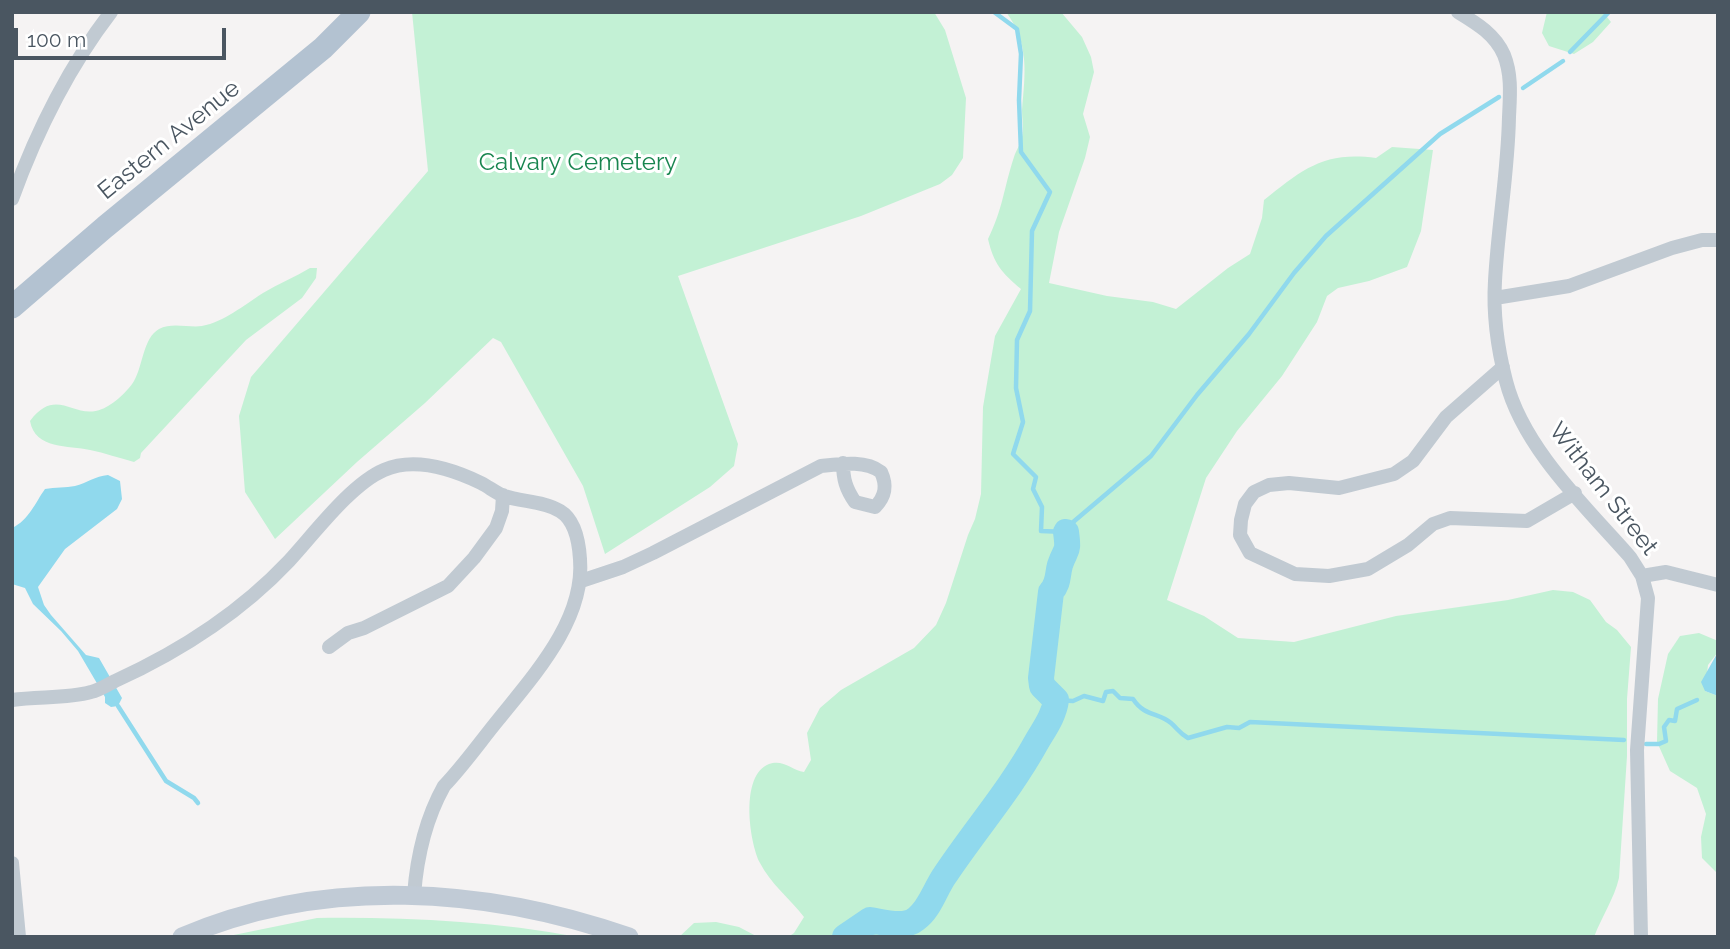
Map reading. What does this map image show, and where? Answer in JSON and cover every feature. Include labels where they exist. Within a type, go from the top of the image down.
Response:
[{"type":"main road","name":"Eastern Avenue","points":[[12,307],[323,48],[359,12]]},
{"type":"main road","points":[[182,937],[205,927],[295,904],[370,896],[414,895],[474,899],[548,913],[629,937]]},
{"type":"street","points":[[12,199],[37,135],[83,52],[111,12]]},
{"type":"street","name":"Witham Street","points":[[1458,12],[1489,32],[1503,54],[1510,81],[1509,151],[1494,284],[1506,383],[1518,414],[1537,447],[1630,557],[1643,576],[1648,598],[1637,750],[1641,937]]},
{"type":"street","points":[[1495,298],[1569,286],[1672,248],[1702,240],[1718,240]]},
{"type":"street","points":[[1503,367],[1446,417],[1413,461],[1394,474],[1339,488],[1289,483],[1269,485],[1254,492],[1245,504],[1240,535],[1250,553],[1295,574],[1329,576],[1368,569],[1408,545],[1433,524],[1450,518],[1527,521],[1575,494]]},
{"type":"street","points":[[12,700],[73,695],[97,690],[164,656],[237,610],[259,592],[345,500],[381,471],[410,463],[457,473],[503,495],[526,499],[561,512],[576,535],[581,582],[574,605],[541,664],[444,786],[434,803],[419,854],[414,895]]},
{"type":"street","points":[[581,582],[653,553],[809,471],[843,463]]},
{"type":"street","points":[[329,647],[348,633],[364,628],[447,586],[474,558],[496,528],[502,511],[503,495]]},
{"type":"street","points":[[1643,576],[1666,572],[1718,585]]},
{"type":"street","points":[[12,863],[19,937]]},
{"type":"green space","name":"Calvary Cemetery","points":[[412,12],[934,12],[945,30],[966,98],[963,158],[952,175],[940,184],[861,216],[678,276],[738,444],[734,466],[710,487],[605,554],[583,486],[501,342],[493,338],[275,539],[245,492],[239,416],[251,377],[428,171]]},
{"type":"green space","points":[[1006,12],[1061,12],[1082,37],[1094,72],[1083,114],[1090,137],[1059,232],[1049,283],[1107,296],[1153,302],[1176,309],[1250,254],[1262,218],[1264,200],[1303,171],[1342,157],[1376,158],[1392,147],[1433,150],[1421,231],[1407,267],[1369,281],[1338,288],[1327,296],[1317,322],[1282,376],[1237,431],[1206,478],[1167,600],[1204,616],[1238,638],[1294,642],[1396,616],[1508,600],[1553,590],[1573,592],[1590,600],[1606,622],[1617,630],[1631,647],[1619,878],[1594,937],[866,937],[877,933],[854,917],[839,937],[788,937],[794,933],[804,917],[769,877],[756,853],[750,825],[754,781],[760,771],[774,763],[804,772],[811,760],[807,733],[820,708],[841,690],[914,648],[936,625],[975,519],[981,494],[983,407],[995,336],[1021,289],[999,267],[988,239],[1023,130],[1024,60],[1019,36]]},
{"type":"green space","points":[[1547,12],[1603,12],[1611,22],[1593,42],[1574,54],[1549,46],[1542,33]]},
{"type":"green space","points":[[310,268],[317,268],[316,278],[302,298],[246,340],[134,462],[96,451],[54,445],[39,437],[33,430],[30,421],[49,406],[92,411],[102,409],[115,401],[134,381],[146,345],[159,329],[169,326],[202,326],[218,321]]},
{"type":"green space","points":[[1699,633],[1718,641],[1718,652],[1708,665],[1705,691],[1718,696],[1718,874],[1702,858],[1701,837],[1706,814],[1697,788],[1670,771],[1657,742],[1658,699],[1668,654],[1680,636]]},
{"type":"green space","points":[[317,918],[448,921],[514,927],[578,937],[224,937]]},
{"type":"green space","points":[[716,922],[739,927],[758,937],[679,937],[694,923]]},
{"type":"water","points":[[108,475],[120,481],[122,499],[117,509],[65,549],[38,587],[44,605],[51,615],[86,655],[99,658],[122,698],[118,706],[111,707],[105,703],[105,697],[78,651],[33,604],[25,588],[12,584],[12,528],[27,516],[45,489],[75,486]]},
{"type":"water","points":[[1718,652],[1718,696],[1705,691],[1701,682]]},
{"type":"water","points":[[871,914],[880,918],[877,934],[866,937],[839,937],[854,917]]},
{"type":"waterway","points":[[994,12],[1017,29],[1021,54],[1021,152],[1050,192],[1032,231],[1030,311],[1017,340],[1016,388],[1023,422],[1013,454],[1036,477],[1033,489],[1042,507],[1041,531],[1066,532],[1072,523],[1151,456],[1326,236],[1440,134],[1499,97]]},
{"type":"waterway","points":[[1570,52],[1609,12]]},
{"type":"waterway","points":[[1523,88],[1563,61]]},
{"type":"waterway","points":[[845,937],[870,920],[906,924],[921,915],[945,875],[1015,777],[1048,722],[1056,700],[1042,686],[1041,678],[1051,592],[1057,582],[1066,550],[1066,532]]},
{"type":"waterway","points":[[1056,700],[1073,701],[1084,696],[1103,701],[1106,692],[1113,691],[1120,698],[1133,699],[1142,709],[1171,723],[1188,738],[1227,727],[1239,728],[1250,722],[1624,740]]},
{"type":"waterway","points":[[1646,744],[1666,741],[1664,727],[1669,720],[1675,721],[1677,709],[1697,700]]},
{"type":"waterway","points":[[118,706],[166,781],[198,803]]}]
